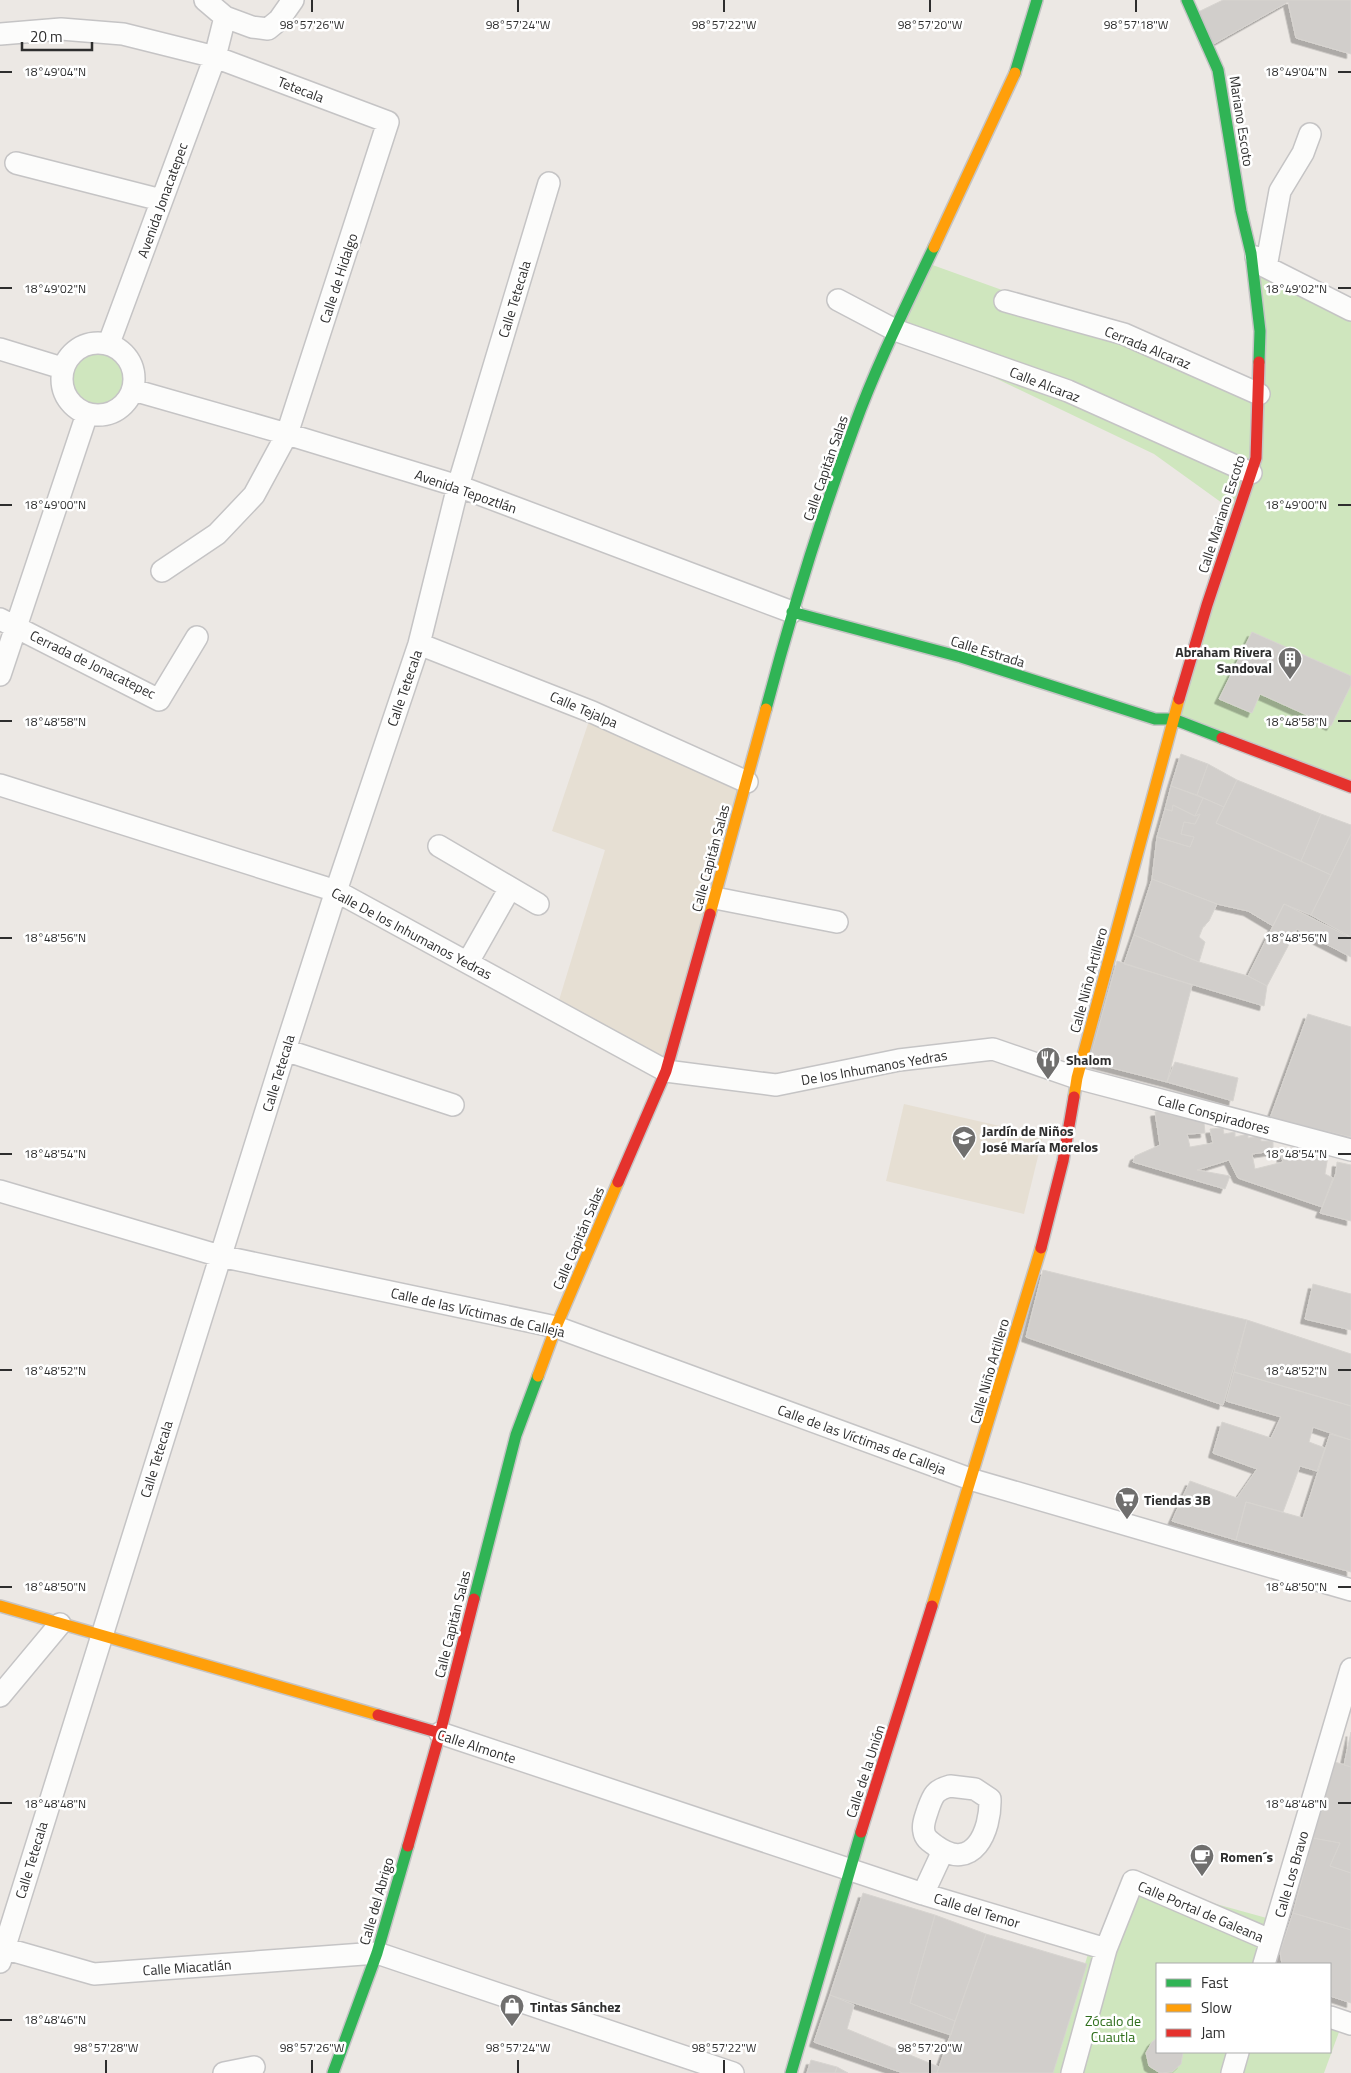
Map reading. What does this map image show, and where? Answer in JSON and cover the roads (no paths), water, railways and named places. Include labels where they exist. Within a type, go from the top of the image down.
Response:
[{"type":"street","points":[[205,0],[225,17],[252,28],[268,29],[280,20],[293,0]]},
{"type":"street","name":"Calle Capitán Salas","points":[[440,1733],[516,1435],[556,1327],[666,1071],[747,782],[792,612],[854,426],[895,330],[1014,78],[1037,0]]},
{"type":"street","name":"Mariano Escoto","points":[[1188,0],[1218,70],[1241,211],[1251,253]]},
{"type":"street","name":"Avenida Jonacatepec","points":[[109,343],[215,57],[225,17]]},
{"type":"street","name":"Tetecala","points":[[0,34],[61,29],[123,34],[215,57],[388,122]]},
{"type":"street","name":"Calle de Hidalgo","points":[[162,571],[217,534],[248,502],[254,495],[287,434],[388,122]]},
{"type":"street","points":[[1266,267],[1280,191],[1303,152],[1310,134]]},
{"type":"street","points":[[16,163],[161,200]]},
{"type":"street","name":"Calle Tetecala","points":[[1,1952],[285,1050],[419,644],[458,486],[549,182]]},
{"type":"street","points":[[1251,253],[1266,267],[1351,310]]},
{"type":"street","name":"Calle Mariano Escoto","points":[[1174,719],[1207,605],[1256,458],[1260,330],[1251,253]]},
{"type":"street","name":"Calle Alcaraz","points":[[838,300],[895,330],[1068,391],[1251,473]]},
{"type":"street","name":"Cerrada Alcaraz","points":[[1005,301],[1124,334],[1259,394]]},
{"type":"street","points":[[90,343],[109,343],[125,354],[134,371],[133,390],[123,406],[106,415],[87,414],[71,404],[62,387],[62,368],[73,352],[90,343]]},
{"type":"street","points":[[0,350],[62,368]]},
{"type":"street","name":"Avenida Tepoztlán","points":[[133,390],[458,486],[792,612]]},
{"type":"street","points":[[0,675],[8,622],[87,414]]},
{"type":"street","name":"Calle Estrada","points":[[792,612],[961,657],[1155,719],[1174,719],[1351,787]]},
{"type":"street","name":"Cerrada de Jonacatepec","points":[[8,622],[159,700],[197,637]]},
{"type":"street","name":"Calle Tejalpa","points":[[419,644],[592,712],[747,782]]},
{"type":"street","name":"Calle Niño Artillero","points":[[973,1480],[1061,1173],[1072,1123],[1077,1078],[1174,719]]},
{"type":"street","name":"Calle De los Inhumanos Yedras","points":[[0,785],[336,891],[666,1071]]},
{"type":"street","points":[[439,846],[538,904]]},
{"type":"street","points":[[468,962],[510,888]]},
{"type":"street","points":[[715,898],[837,922]]},
{"type":"street","name":"De los Inhumanos Yedras","points":[[666,1071],[776,1085],[899,1060],[993,1049],[1077,1078]]},
{"type":"street","points":[[285,1050],[454,1104]]},
{"type":"street","name":"Calle Conspiradores","points":[[1077,1078],[1351,1150]]},
{"type":"street","name":"Calle de las Víctimas de Calleja","points":[[0,1190],[220,1256],[556,1327],[973,1480],[1351,1590]]},
{"type":"street","name":"Calle de la Unión","points":[[791,2073],[849,1870],[973,1480]]},
{"type":"street","name":"Calle Almonte","points":[[0,1606],[440,1733],[849,1870]]},
{"type":"street","points":[[0,1696],[60,1624]]},
{"type":"street","name":"Calle Los Bravo","points":[[1264,1963],[1351,1669]]},
{"type":"street","name":"Calle del Abrigo","points":[[333,2073],[377,1953],[440,1733]]},
{"type":"street","points":[[923,1894],[943,1851]]},
{"type":"street","name":"Calle del Temor","points":[[849,1870],[1106,1949]]},
{"type":"street","name":"Calle Portal de Galeana","points":[[1106,1949],[1133,1881],[1270,1940]]},
{"type":"street","points":[[1072,2073],[1106,1949]]},
{"type":"street","name":"Calle Miacatlán","points":[[1,1952],[94,1974],[377,1953]]},
{"type":"street","points":[[377,1953],[733,2073]]},
{"type":"street","points":[[1331,2017],[1351,2024]]},
{"type":"street","points":[[1232,2073],[1238,2053]]},
{"type":"street","points":[[224,2073],[254,2068]]},
{"type":"place","name":"Abraham Rivera Sandoval","points":[[1290,680]]},
{"type":"place","name":"Shalom","points":[[1048,1080]]},
{"type":"place","name":"Jardín de Niños José María Morelos","points":[[964,1159]]},
{"type":"place","name":"Tiendas 3B","points":[[1127,1520]]},
{"type":"place","name":"Romen´s","points":[[1202,1877]]},
{"type":"place","name":"Tintas Sánchez","points":[[512,2027]]},
{"type":"park label","name":"Zócalo de Cuautla","points":[[1113,2028]]}]
